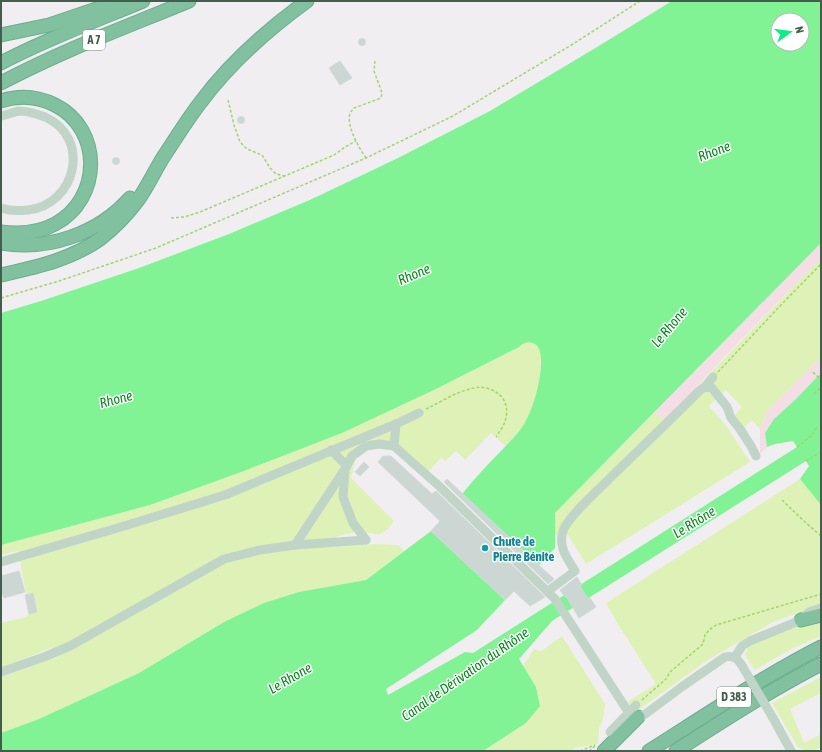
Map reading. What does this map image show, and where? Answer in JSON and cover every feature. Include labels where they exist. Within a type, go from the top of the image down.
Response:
[{"type":"highway","points":[[1,35],[49,24],[120,1]]},
{"type":"highway","name":"A 7","points":[[1,63],[41,43],[143,1]]},
{"type":"highway","name":"A 7","points":[[1,83],[65,52],[189,1]]},
{"type":"highway","points":[[1,275],[65,258],[88,247],[120,222],[138,199],[164,156],[200,104],[221,78],[276,24],[307,1]]},
{"type":"highway","points":[[1,101],[13,98],[28,97],[43,100],[66,111],[76,121],[84,134],[90,149],[91,162],[89,180],[85,193],[71,212],[60,221],[32,232],[1,232]]},
{"type":"highway","points":[[1,243],[20,246],[38,245],[75,235],[98,224],[116,212],[124,204],[164,156]]},
{"type":"highway","points":[[801,620],[821,615]]},
{"type":"highway","name":"D 383","points":[[649,751],[767,676],[821,647]]},
{"type":"highway","name":"D 383","points":[[676,751],[752,703],[821,664]]},
{"type":"highway","points":[[604,751],[635,712]]},
{"type":"street","points":[[1,116],[18,111],[36,113],[53,121],[65,132],[72,146],[74,162],[70,178],[62,192],[50,203],[36,209],[29,210],[7,210],[1,208]]},
{"type":"street","points":[[548,591],[575,571],[564,552],[561,542],[563,530],[570,519],[592,495],[706,387],[713,377]]},
{"type":"street","points":[[706,387],[712,388],[727,407],[731,418],[740,429],[756,456]]},
{"type":"street","points":[[1,562],[224,495],[331,450],[364,441],[419,413]]},
{"type":"street","points":[[394,446],[396,424]]},
{"type":"street","points":[[364,441],[394,446],[440,486],[548,591],[635,712],[644,715],[725,657],[730,656],[738,661],[792,751]]},
{"type":"street","points":[[295,545],[352,456],[364,441]]},
{"type":"street","points":[[1,672],[70,646],[224,559],[260,550],[295,545],[366,540],[354,523],[343,497],[346,467],[331,450]]},
{"type":"street","points":[[738,661],[742,646],[750,641],[801,620],[809,612],[821,608]]},
{"type":"street","points":[[610,732],[635,712]]},
{"type":"path","points":[[1,298],[59,281],[156,248],[366,158],[453,116],[540,65],[640,1]]},
{"type":"path","points":[[366,158],[356,141],[351,128],[350,114],[354,108],[381,98],[382,93],[374,71],[375,61]]},
{"type":"path","points":[[228,100],[240,142],[247,149],[262,155],[270,168],[276,174],[286,176]]},
{"type":"path","points":[[171,218],[184,217],[200,212],[334,155],[356,141]]},
{"type":"path","points":[[713,377],[821,264]]},
{"type":"path","points":[[813,372],[821,380]]},
{"type":"path","points":[[419,413],[457,394],[475,388],[486,387],[497,392],[501,396],[507,410],[505,423],[496,437]]},
{"type":"path","points":[[814,394],[821,387]]},
{"type":"path","points":[[797,447],[811,436],[818,426]]},
{"type":"path","points":[[806,461],[821,452]]},
{"type":"path","points":[[782,500],[821,536]]},
{"type":"path","points":[[635,712],[666,679],[670,672],[703,644],[705,635],[709,630],[716,626],[821,594]]},
{"type":"path","points":[[580,751],[598,744],[588,751]]},
{"type":"shaded area","points":[[821,258],[821,357],[767,412],[760,429],[752,420],[744,428],[734,416],[742,407],[726,390],[709,406],[725,424],[750,462],[586,564],[568,535],[555,535],[555,513],[655,412],[665,420]]},
{"type":"shaded area","points":[[526,342],[535,344],[541,351],[541,371],[538,392],[534,405],[524,423],[517,434],[505,446],[491,433],[465,460],[456,451],[445,461],[441,458],[428,472],[403,448],[380,447],[368,450],[356,458],[351,478],[394,521],[388,529],[379,535],[357,533],[336,537],[336,547],[374,544],[399,545],[404,551],[366,580],[299,592],[224,622],[139,673],[39,719],[1,733],[1,677],[58,657],[53,647],[1,667],[1,623],[26,617],[29,614],[37,612],[33,593],[26,593],[18,551],[1,555],[1,544],[150,505],[244,471],[342,433],[436,389]]},
{"type":"shaded area","points":[[800,479],[821,505],[821,605],[773,622],[708,660],[641,708],[633,706],[627,702],[656,684],[606,603]]},
{"type":"shaded area","points":[[821,618],[821,636],[791,649],[755,670],[745,655],[748,647],[771,636]]},
{"type":"shaded area","points":[[562,636],[605,704],[603,720],[599,728],[598,744],[575,748],[570,751],[483,751],[526,723],[539,706],[536,687],[523,666],[534,649],[541,651]]},
{"type":"shaded area","points":[[821,677],[821,693],[790,709],[804,743],[821,734],[821,747],[812,751],[807,751],[798,747],[772,703]]},
{"type":"sand","points":[[821,243],[821,258],[665,420],[655,412]]},
{"type":"sand","points":[[821,357],[821,373],[774,419],[765,433],[767,447],[760,454],[760,429],[767,412]]},
{"type":"water","points":[[672,1],[821,1],[821,243],[555,513],[555,548],[539,565],[462,494],[518,433],[530,412],[538,386],[541,354],[538,347],[529,342],[524,343],[519,347],[436,389],[342,433],[244,471],[150,505],[1,545],[1,313],[139,268],[229,234],[312,199],[398,158],[490,111]]},
{"type":"water","points":[[821,373],[821,505],[800,479],[809,466],[806,461],[552,621],[519,659],[536,687],[540,706],[526,723],[483,751],[1,751],[1,733],[39,719],[139,673],[224,622],[264,603],[299,592],[366,580],[431,531],[505,600],[477,630],[386,689],[388,695],[465,652],[473,653],[797,447],[793,441],[767,447],[765,433],[774,419]]},
{"type":"building","points":[[362,38],[365,39],[365,45],[362,46],[359,45],[358,42],[359,39]]},
{"type":"building","points":[[340,61],[352,78],[340,85],[329,68]]},
{"type":"building","points":[[241,116],[244,117],[244,123],[241,124],[238,123],[237,120],[238,117]]},
{"type":"building","points":[[116,158],[119,161],[116,164],[113,161]]},
{"type":"building","name":"Chute de Pierre Bénite","points":[[383,456],[391,456],[432,494],[436,491],[545,597],[530,606],[514,591],[505,600],[431,531],[440,521],[378,462]]},
{"type":"building","points":[[364,462],[369,467],[360,476],[355,472]]},
{"type":"building","points":[[447,479],[554,579],[548,584],[444,482]]},
{"type":"building","points":[[19,571],[25,592],[4,598],[1,593],[1,576]]},
{"type":"building","points":[[577,577],[582,585],[580,586],[588,599],[590,598],[596,607],[579,618],[566,596],[565,597],[560,590]]},
{"type":"building","points":[[33,593],[37,612],[29,614],[25,595]]},
{"type":"place","name":"Chute de Pierre Bénite","points":[[485,548]]},
{"type":"water label","name":"Rhone","points":[[714,151]]},
{"type":"water label","name":"Rhone","points":[[414,274]]},
{"type":"water label","name":"Le Rhone","points":[[669,327]]},
{"type":"water label","name":"Rhone","points":[[116,399]]},
{"type":"water label","name":"Le Rhône","points":[[694,522]]},
{"type":"water label","name":"Canal de Dérivation du Rhône","points":[[465,674]]},
{"type":"water label","name":"Le Rhone","points":[[290,678]]}]
